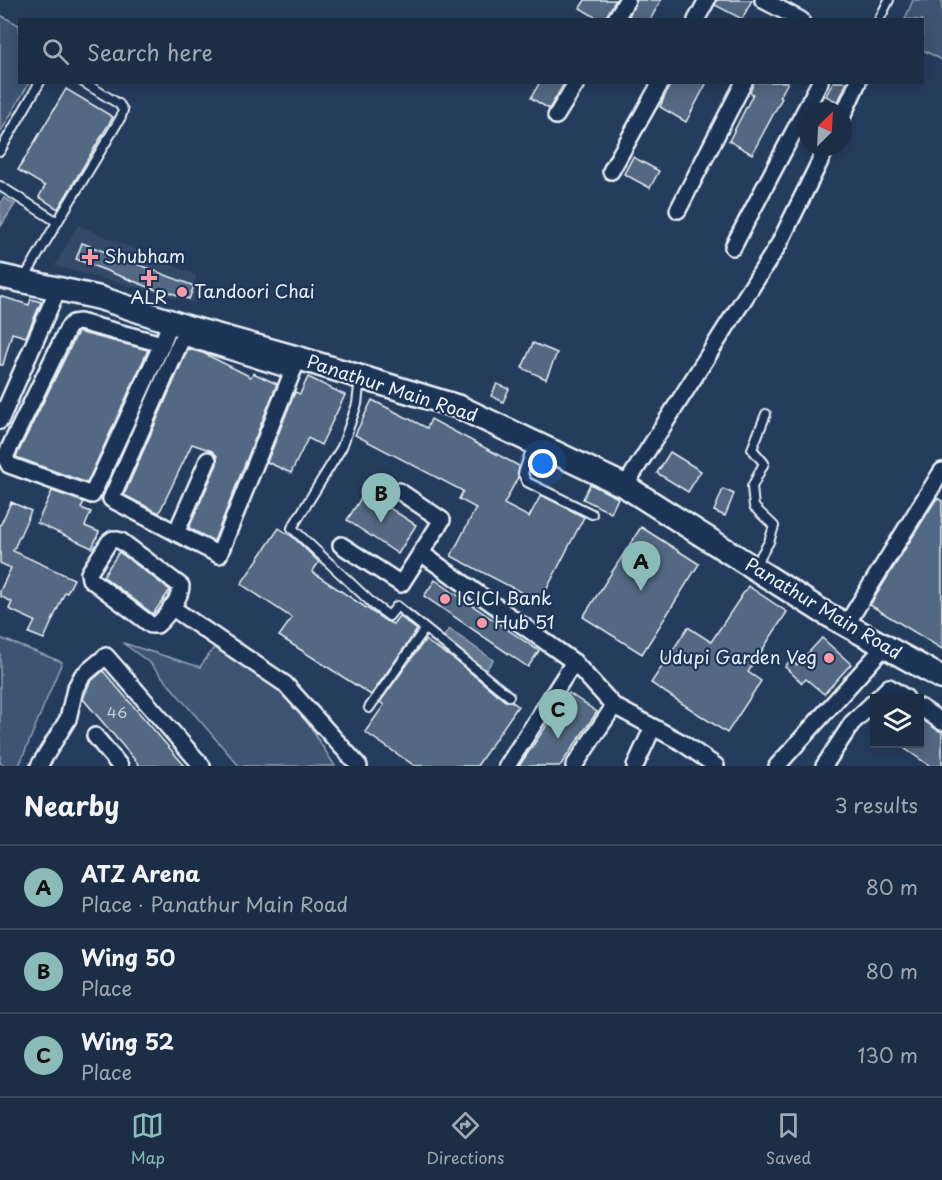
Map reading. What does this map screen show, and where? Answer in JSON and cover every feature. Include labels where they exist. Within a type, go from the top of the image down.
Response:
[{"type":"street","points":[[616,18],[627,0]]},
{"type":"street","points":[[697,18],[706,0]]},
{"type":"street","points":[[763,0],[780,14]]},
{"type":"street","points":[[556,116],[576,84]]},
{"type":"street","points":[[611,171],[660,84]]},
{"type":"street","points":[[678,210],[743,84]]},
{"type":"street","points":[[733,247],[819,84]]},
{"type":"street","points":[[849,102],[857,84]]},
{"type":"street","points":[[625,486],[779,244],[823,156]]},
{"type":"street","name":"Panathur Main Road","points":[[0,276],[100,298],[181,328],[295,364],[360,377],[459,407],[625,486],[846,625],[942,678]]},
{"type":"street","points":[[0,421],[58,289]]},
{"type":"street","points":[[162,344],[80,322],[74,323],[68,328],[5,457],[9,465],[92,495],[162,344],[181,328]]},
{"type":"street","points":[[181,328],[111,499],[219,555],[295,364]]},
{"type":"street","points":[[176,533],[208,460]]},
{"type":"street","points":[[846,625],[937,491],[942,471]]},
{"type":"street","points":[[341,545],[401,584],[442,520],[399,491]]},
{"type":"street","points":[[113,539],[121,541],[181,586],[181,591],[171,607],[157,625],[151,625],[92,581],[89,573],[113,539]]},
{"type":"street","points":[[421,553],[574,662],[614,706],[653,727],[698,761],[716,766]]},
{"type":"street","points":[[171,607],[285,684],[359,766]]},
{"type":"street","points":[[777,766],[885,646]]},
{"type":"street","points":[[39,766],[68,719],[75,689],[82,676],[105,656],[202,766]]},
{"type":"street","points":[[507,766],[574,662]]},
{"type":"street","points":[[883,694],[889,687],[899,694]]},
{"type":"street","points":[[574,766],[614,706]]},
{"type":"street","points":[[824,766],[852,723],[870,706]]},
{"type":"street","points":[[924,710],[942,722]]},
{"type":"street","points":[[635,766],[653,727]]},
{"type":"street","points":[[94,736],[120,766]]},
{"type":"lane","points":[[880,18],[889,0]]},
{"type":"lane","points":[[0,151],[39,84]]},
{"type":"lane","points":[[22,282],[56,221],[121,117],[123,110],[119,104],[86,84]]},
{"type":"lane","points":[[0,186],[56,221]]},
{"type":"lane","points":[[360,377],[357,405],[342,447],[292,528],[374,605],[389,616],[398,606],[424,630],[509,696]]},
{"type":"lane","points":[[754,568],[768,543],[774,526],[754,507],[752,487],[764,463],[752,449],[766,414]]},
{"type":"lane","points":[[533,442],[523,474],[527,482],[592,513]]},
{"type":"lane","points":[[369,708],[424,630]]},
{"type":"shaded area","points":[[913,0],[942,0],[942,60],[924,51],[924,18],[905,18]]},
{"type":"shaded area","points":[[0,15],[18,24],[18,84],[28,84],[0,133]]},
{"type":"shaded area","points":[[4,198],[15,204],[1,226],[0,203]]},
{"type":"shaded area","points":[[78,225],[196,275],[194,303],[55,266]]},
{"type":"shaded area","points":[[449,629],[493,660],[486,670],[442,639]]},
{"type":"shaded area","points":[[0,638],[62,662],[19,766],[0,763]]},
{"type":"shaded area","points":[[218,642],[285,687],[335,766],[239,766],[151,664],[123,643],[200,667]]},
{"type":"building","points":[[585,0],[616,0],[605,18],[597,18],[580,8]]},
{"type":"building","points":[[637,0],[661,0],[651,18],[629,16]]},
{"type":"building","points":[[717,0],[752,0],[743,18],[715,5]]},
{"type":"building","points":[[539,84],[564,84],[549,109],[531,98]]},
{"type":"building","points":[[670,84],[706,84],[686,122],[660,107]]},
{"type":"building","points":[[753,84],[787,84],[780,97],[782,98],[752,154],[729,141],[753,94],[750,92]]},
{"type":"building","points":[[832,84],[846,84],[838,102],[826,96]]},
{"type":"building","points":[[66,89],[113,117],[58,209],[39,197],[45,186],[18,170]]},
{"type":"building","points":[[633,157],[659,171],[650,188],[624,174]]},
{"type":"building","points":[[82,243],[194,286],[189,299],[160,289],[159,291],[76,259]]},
{"type":"building","points":[[0,296],[29,305],[31,299],[41,302],[26,337],[12,333],[3,365],[0,365]]},
{"type":"building","points":[[78,332],[148,350],[87,483],[16,457]]},
{"type":"building","points":[[533,343],[557,353],[546,379],[522,368]]},
{"type":"building","points":[[188,349],[203,353],[251,377],[253,373],[277,384],[214,541],[189,528],[217,464],[217,456],[212,451],[192,444],[159,513],[124,495]]},
{"type":"building","points":[[308,377],[345,395],[321,445],[308,438],[291,473],[267,462],[295,392],[300,394]]},
{"type":"building","points":[[497,384],[509,389],[503,402],[491,396]]},
{"type":"building","points":[[372,400],[427,428],[431,419],[519,466],[518,477],[504,504],[529,517],[541,495],[584,517],[540,602],[451,556],[476,508],[459,499],[463,491],[355,435]]},
{"type":"building","points":[[670,452],[701,471],[688,492],[657,473]]},
{"type":"building","points":[[590,484],[618,498],[611,513],[583,499]]},
{"type":"building","points":[[723,489],[734,494],[725,516],[714,511]]},
{"type":"building","points":[[52,491],[84,502],[81,508],[91,512],[85,526],[99,532],[92,548],[37,523]]},
{"type":"building","points":[[365,492],[416,525],[398,554],[347,520]]},
{"type":"building","points":[[937,498],[942,501],[942,649],[870,605]]},
{"type":"building","points":[[11,502],[31,511],[13,551],[74,579],[67,593],[65,592],[44,639],[29,633],[35,621],[9,609],[12,602],[0,596],[0,591],[11,568],[0,563],[0,526]]},
{"type":"building","points":[[641,527],[699,564],[642,654],[583,617]]},
{"type":"building","points":[[279,528],[294,538],[319,562],[312,572],[386,621],[393,624],[399,616],[417,630],[371,695],[279,636],[292,618],[241,584]]},
{"type":"building","points":[[119,552],[170,590],[153,614],[103,576]]},
{"type":"building","name":"Hub 51","points":[[435,580],[539,651],[528,667],[424,596]]},
{"type":"building","points":[[748,586],[787,612],[748,672],[761,681],[727,733],[651,683],[688,627],[711,642]]},
{"type":"building","points":[[822,638],[851,664],[824,694],[806,679],[802,683],[785,667],[791,659],[797,665]]},
{"type":"building","points":[[425,640],[455,660],[505,701],[511,701],[518,706],[477,766],[415,766],[365,732],[384,705],[380,702]]},
{"type":"building","points":[[103,671],[185,766],[140,766],[83,699],[90,682]]},
{"type":"building","points":[[569,693],[597,712],[560,766],[519,766]]},
{"type":"building","points":[[924,721],[942,732],[942,766],[930,766],[904,748],[924,748]]},
{"type":"place","name":"Shubham","points":[[90,257]]},
{"type":"place","name":"ALR","points":[[149,278]]},
{"type":"place","name":"Tandoori Chai","points":[[182,292]]},
{"type":"place","name":"Wing 50","points":[[381,523]]},
{"type":"place","name":"ATZ Arena","points":[[641,591]]},
{"type":"place","name":"ICICI Bank","points":[[445,599]]},
{"type":"place","name":"Hub 51","points":[[482,623]]},
{"type":"place","name":"Udupi Garden Veg","points":[[829,658]]},
{"type":"place","name":"Wing 52","points":[[558,739]]}]
